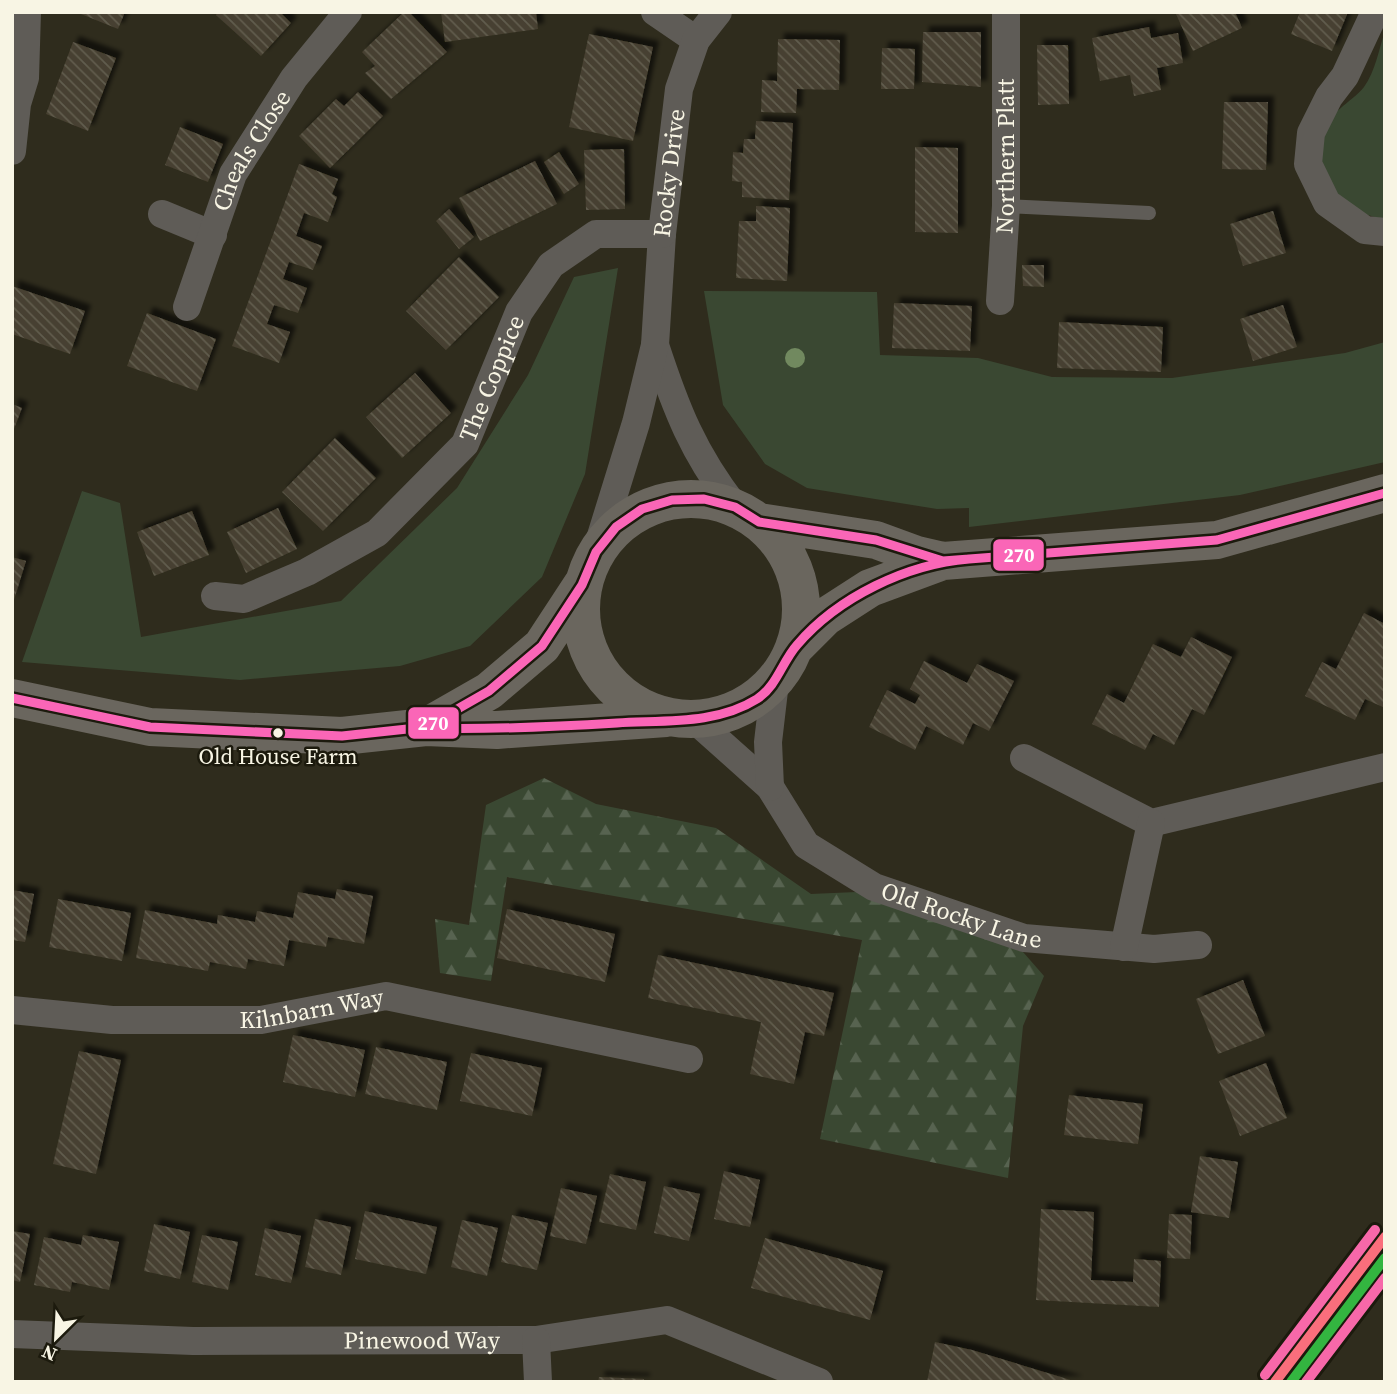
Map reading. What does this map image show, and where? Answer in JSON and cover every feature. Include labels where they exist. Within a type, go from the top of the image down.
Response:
[{"type":"highway","points":[[12,698],[150,727],[342,736],[426,727],[497,730],[682,719],[734,711],[757,699],[775,682],[796,646],[825,617],[870,588],[943,561],[1217,540],[1385,493]]},
{"type":"highway","points":[[426,727],[489,691],[542,646],[616,527],[642,509],[672,500],[704,499],[747,514],[876,540],[943,561]]},
{"type":"highway","points":[[747,514],[789,556],[799,585],[802,615],[796,646]]},
{"type":"highway","points":[[589,568],[581,623],[593,661],[618,692],[639,706],[682,719]]},
{"type":"street","name":"Cheals Close","points":[[187,307],[233,174],[294,78],[348,12]]},
{"type":"street","points":[[655,12],[696,40]]},
{"type":"street","name":"Rocky Drive","points":[[589,568],[636,423],[655,345],[662,234],[679,89],[696,40],[718,12]]},
{"type":"street","name":"Northern Platt","points":[[1000,301],[1006,206],[1006,12]]},
{"type":"street","points":[[1375,12],[1345,76],[1329,97],[1311,133],[1308,164],[1327,202],[1365,230],[1385,232]]},
{"type":"street","points":[[12,151],[17,104],[25,78],[22,14]]},
{"type":"street","points":[[162,214],[213,235]]},
{"type":"street","name":"The Coppice","points":[[215,596],[245,605],[377,533],[465,444],[519,312],[551,265],[596,234],[662,234]]},
{"type":"street","name":"Rocky Drive","points":[[655,345],[677,412],[705,468],[747,514]]},
{"type":"street","name":"Old Rocky Lane","points":[[771,787],[768,742],[775,682]]},
{"type":"street","name":"Old Rocky Lane","points":[[682,719],[771,787],[806,845],[874,887],[1024,938],[1154,949],[1198,945]]},
{"type":"street","points":[[1024,758],[1151,822],[1385,767]]},
{"type":"street","points":[[1124,947],[1151,822]]},
{"type":"street","name":"Kilnbarn Way","points":[[12,1010],[112,1020],[261,1020],[386,996],[689,1059]]},
{"type":"street","name":"Pinewood Way","points":[[12,1334],[193,1341],[537,1340],[667,1320],[819,1382]]},
{"type":"street","points":[[537,1340],[538,1382]]},
{"type":"lane","points":[[1006,206],[1149,213]]},
{"type":"green space","points":[[1385,31],[1385,219],[1358,210],[1335,191],[1321,165],[1319,150],[1324,127],[1368,81]]},
{"type":"green space","points":[[618,268],[585,474],[542,577],[470,646],[400,666],[240,680],[22,662],[82,491],[120,503],[141,637],[341,601],[457,488],[528,375],[574,277]]},
{"type":"green space","points":[[704,291],[877,292],[880,355],[978,358],[1052,377],[1172,378],[1345,353],[1385,342],[1385,462],[1240,495],[969,527],[969,508],[937,509],[807,488],[765,464],[723,405]]},
{"type":"green space","points":[[544,778],[596,804],[716,828],[811,894],[857,892],[1023,952],[1044,976],[1023,1026],[1008,1178],[820,1139],[862,940],[507,877],[491,981],[440,973],[435,919],[469,925],[486,805]]},
{"type":"building","points":[[76,12],[125,12],[118,29]]},
{"type":"building","points":[[218,12],[280,12],[291,23],[261,56],[216,15]]},
{"type":"building","points":[[404,12],[409,12],[447,52],[391,99],[365,73],[375,66],[362,52]]},
{"type":"building","points":[[441,12],[536,12],[538,29],[445,42]]},
{"type":"building","points":[[1175,12],[1235,12],[1242,28],[1193,51]]},
{"type":"building","points":[[1300,12],[1348,12],[1332,51],[1291,34]]},
{"type":"building","points":[[1149,27],[1151,38],[1178,33],[1183,63],[1157,68],[1161,90],[1134,96],[1130,75],[1100,81],[1092,38]]},
{"type":"building","points":[[923,32],[981,32],[981,87],[922,82]]},
{"type":"building","points":[[589,34],[653,47],[633,141],[569,127]]},
{"type":"building","points":[[778,39],[840,40],[839,90],[797,89],[796,113],[761,112],[762,80],[777,81]]},
{"type":"building","points":[[73,42],[116,58],[88,131],[46,114]]},
{"type":"building","points":[[1037,45],[1068,45],[1069,104],[1038,105]]},
{"type":"building","points":[[882,48],[915,49],[914,89],[881,89]]},
{"type":"building","points":[[358,92],[383,116],[330,168],[299,136],[336,99],[344,106]]},
{"type":"building","points":[[1224,102],[1268,102],[1266,170],[1222,169]]},
{"type":"building","points":[[756,121],[793,123],[789,200],[742,197],[742,182],[732,181],[733,152],[743,153],[744,139],[755,139]]},
{"type":"building","points":[[180,127],[223,144],[208,182],[165,165]]},
{"type":"building","points":[[915,147],[958,148],[958,233],[915,232]]},
{"type":"building","points":[[624,149],[625,209],[586,210],[584,150]]},
{"type":"building","points":[[559,152],[579,184],[564,194],[544,162]]},
{"type":"building","points":[[535,161],[557,204],[480,241],[459,198]]},
{"type":"building","points":[[299,164],[338,179],[332,194],[337,197],[328,222],[304,213],[296,236],[322,246],[313,270],[289,262],[283,279],[307,288],[298,313],[274,305],[267,324],[290,332],[279,363],[232,346]]},
{"type":"building","points":[[756,206],[790,208],[787,281],[736,278],[739,221],[756,221]]},
{"type":"building","points":[[449,209],[474,237],[459,249],[436,221]]},
{"type":"building","points":[[1273,211],[1286,253],[1243,266],[1230,224]]},
{"type":"building","points":[[459,257],[499,297],[446,350],[406,311]]},
{"type":"building","points":[[1022,265],[1044,265],[1044,287],[1023,286]]},
{"type":"building","points":[[12,286],[85,311],[70,354],[12,334]]},
{"type":"building","points":[[894,303],[972,306],[970,351],[892,348]]},
{"type":"building","points":[[1283,305],[1297,347],[1253,361],[1240,319]]},
{"type":"building","points":[[147,313],[216,339],[197,391],[127,366]]},
{"type":"building","points":[[1059,322],[1163,327],[1161,372],[1057,368]]},
{"type":"building","points":[[415,373],[451,413],[402,458],[366,417]]},
{"type":"building","points":[[12,404],[22,408],[12,434]]},
{"type":"building","points":[[335,438],[376,478],[323,531],[282,492]]},
{"type":"building","points":[[278,508],[297,549],[246,573],[227,532]]},
{"type":"building","points":[[192,511],[209,555],[154,576],[137,532]]},
{"type":"building","points":[[12,557],[26,561],[13,603],[12,603]]},
{"type":"building","points":[[1364,613],[1385,624],[1385,708],[1365,699],[1355,720],[1305,696],[1322,662],[1336,669]]},
{"type":"building","points":[[1191,637],[1232,657],[1204,715],[1192,709],[1174,745],[1153,734],[1145,750],[1092,724],[1107,694],[1124,703],[1153,644],[1181,657]]},
{"type":"building","points":[[924,661],[967,683],[977,664],[1014,681],[989,731],[973,723],[963,745],[926,726],[915,750],[869,727],[887,690],[915,704],[920,695],[910,689]]},
{"type":"building","points":[[337,889],[373,896],[364,944],[328,937],[326,947],[289,940],[284,966],[248,959],[246,969],[210,962],[208,971],[136,958],[145,910],[217,924],[218,915],[255,922],[257,911],[293,918],[298,892],[335,899]]},
{"type":"building","points":[[12,890],[34,894],[25,942],[12,940]]},
{"type":"building","points":[[58,899],[131,913],[122,961],[49,947]]},
{"type":"building","points":[[507,909],[615,934],[605,982],[497,958]]},
{"type":"building","points":[[658,955],[834,993],[824,1036],[805,1032],[794,1084],[750,1074],[761,1022],[648,998]]},
{"type":"building","points":[[1243,980],[1265,1036],[1218,1054],[1196,999]]},
{"type":"building","points":[[293,1035],[365,1050],[355,1097],[283,1082]]},
{"type":"building","points":[[376,1047],[447,1062],[437,1110],[365,1094]]},
{"type":"building","points":[[79,1051],[121,1060],[96,1174],[53,1164]]},
{"type":"building","points":[[471,1053],[542,1068],[532,1116],[460,1101]]},
{"type":"building","points":[[1266,1063],[1287,1118],[1240,1136],[1219,1081]]},
{"type":"building","points":[[1069,1095],[1143,1104],[1138,1144],[1064,1135]]},
{"type":"building","points":[[1200,1156],[1238,1162],[1229,1218],[1191,1212]]},
{"type":"building","points":[[724,1171],[760,1180],[750,1227],[714,1219]]},
{"type":"building","points":[[610,1174],[646,1182],[636,1230],[599,1222]]},
{"type":"building","points":[[664,1186],[700,1194],[689,1241],[654,1233]]},
{"type":"building","points":[[561,1188],[597,1196],[586,1244],[550,1236]]},
{"type":"building","points":[[1041,1209],[1094,1212],[1091,1280],[1133,1282],[1134,1259],[1161,1261],[1159,1307],[1036,1300]]},
{"type":"building","points":[[365,1211],[437,1227],[426,1274],[355,1259]]},
{"type":"building","points":[[1169,1214],[1192,1215],[1190,1259],[1167,1258]]},
{"type":"building","points":[[512,1215],[548,1223],[537,1270],[501,1262]]},
{"type":"building","points":[[315,1219],[351,1227],[341,1275],[305,1267]]},
{"type":"building","points":[[462,1220],[498,1228],[487,1276],[451,1267]]},
{"type":"building","points":[[154,1224],[190,1232],[180,1279],[144,1271]]},
{"type":"building","points":[[265,1228],[301,1236],[291,1283],[255,1275]]},
{"type":"building","points":[[12,1231],[30,1234],[20,1282],[12,1280]]},
{"type":"building","points":[[83,1235],[119,1242],[109,1290],[72,1282],[70,1292],[34,1285],[44,1237],[81,1245]]},
{"type":"building","points":[[202,1235],[238,1242],[228,1290],[192,1282]]},
{"type":"building","points":[[765,1238],[883,1271],[870,1320],[751,1288]]},
{"type":"building","points":[[935,1342],[972,1350],[1077,1382],[927,1382]]},
{"type":"building","points":[[599,1377],[644,1379],[644,1382],[598,1382]]},
{"type":"transit line","name":"270","points":[[12,698],[150,727],[342,736],[426,727],[489,691],[542,646],[582,585],[596,552],[616,527],[642,509],[672,500],[704,499],[735,507],[759,522],[876,540],[943,561],[1217,540],[1385,493]]},
{"type":"transit line","name":"270","points":[[421,728],[519,728],[671,721],[724,713],[764,694],[797,645],[832,612],[853,598],[898,576],[945,562],[969,559]]},
{"type":"transit line","points":[[1265,1375],[1375,1230]]},
{"type":"transit line","points":[[1275,1382],[1385,1237]]},
{"type":"transit line","points":[[1291,1382],[1385,1258]]},
{"type":"transit line","points":[[1306,1382],[1385,1278]]},
{"type":"place","name":"Old House Farm","points":[[278,733]]}]
